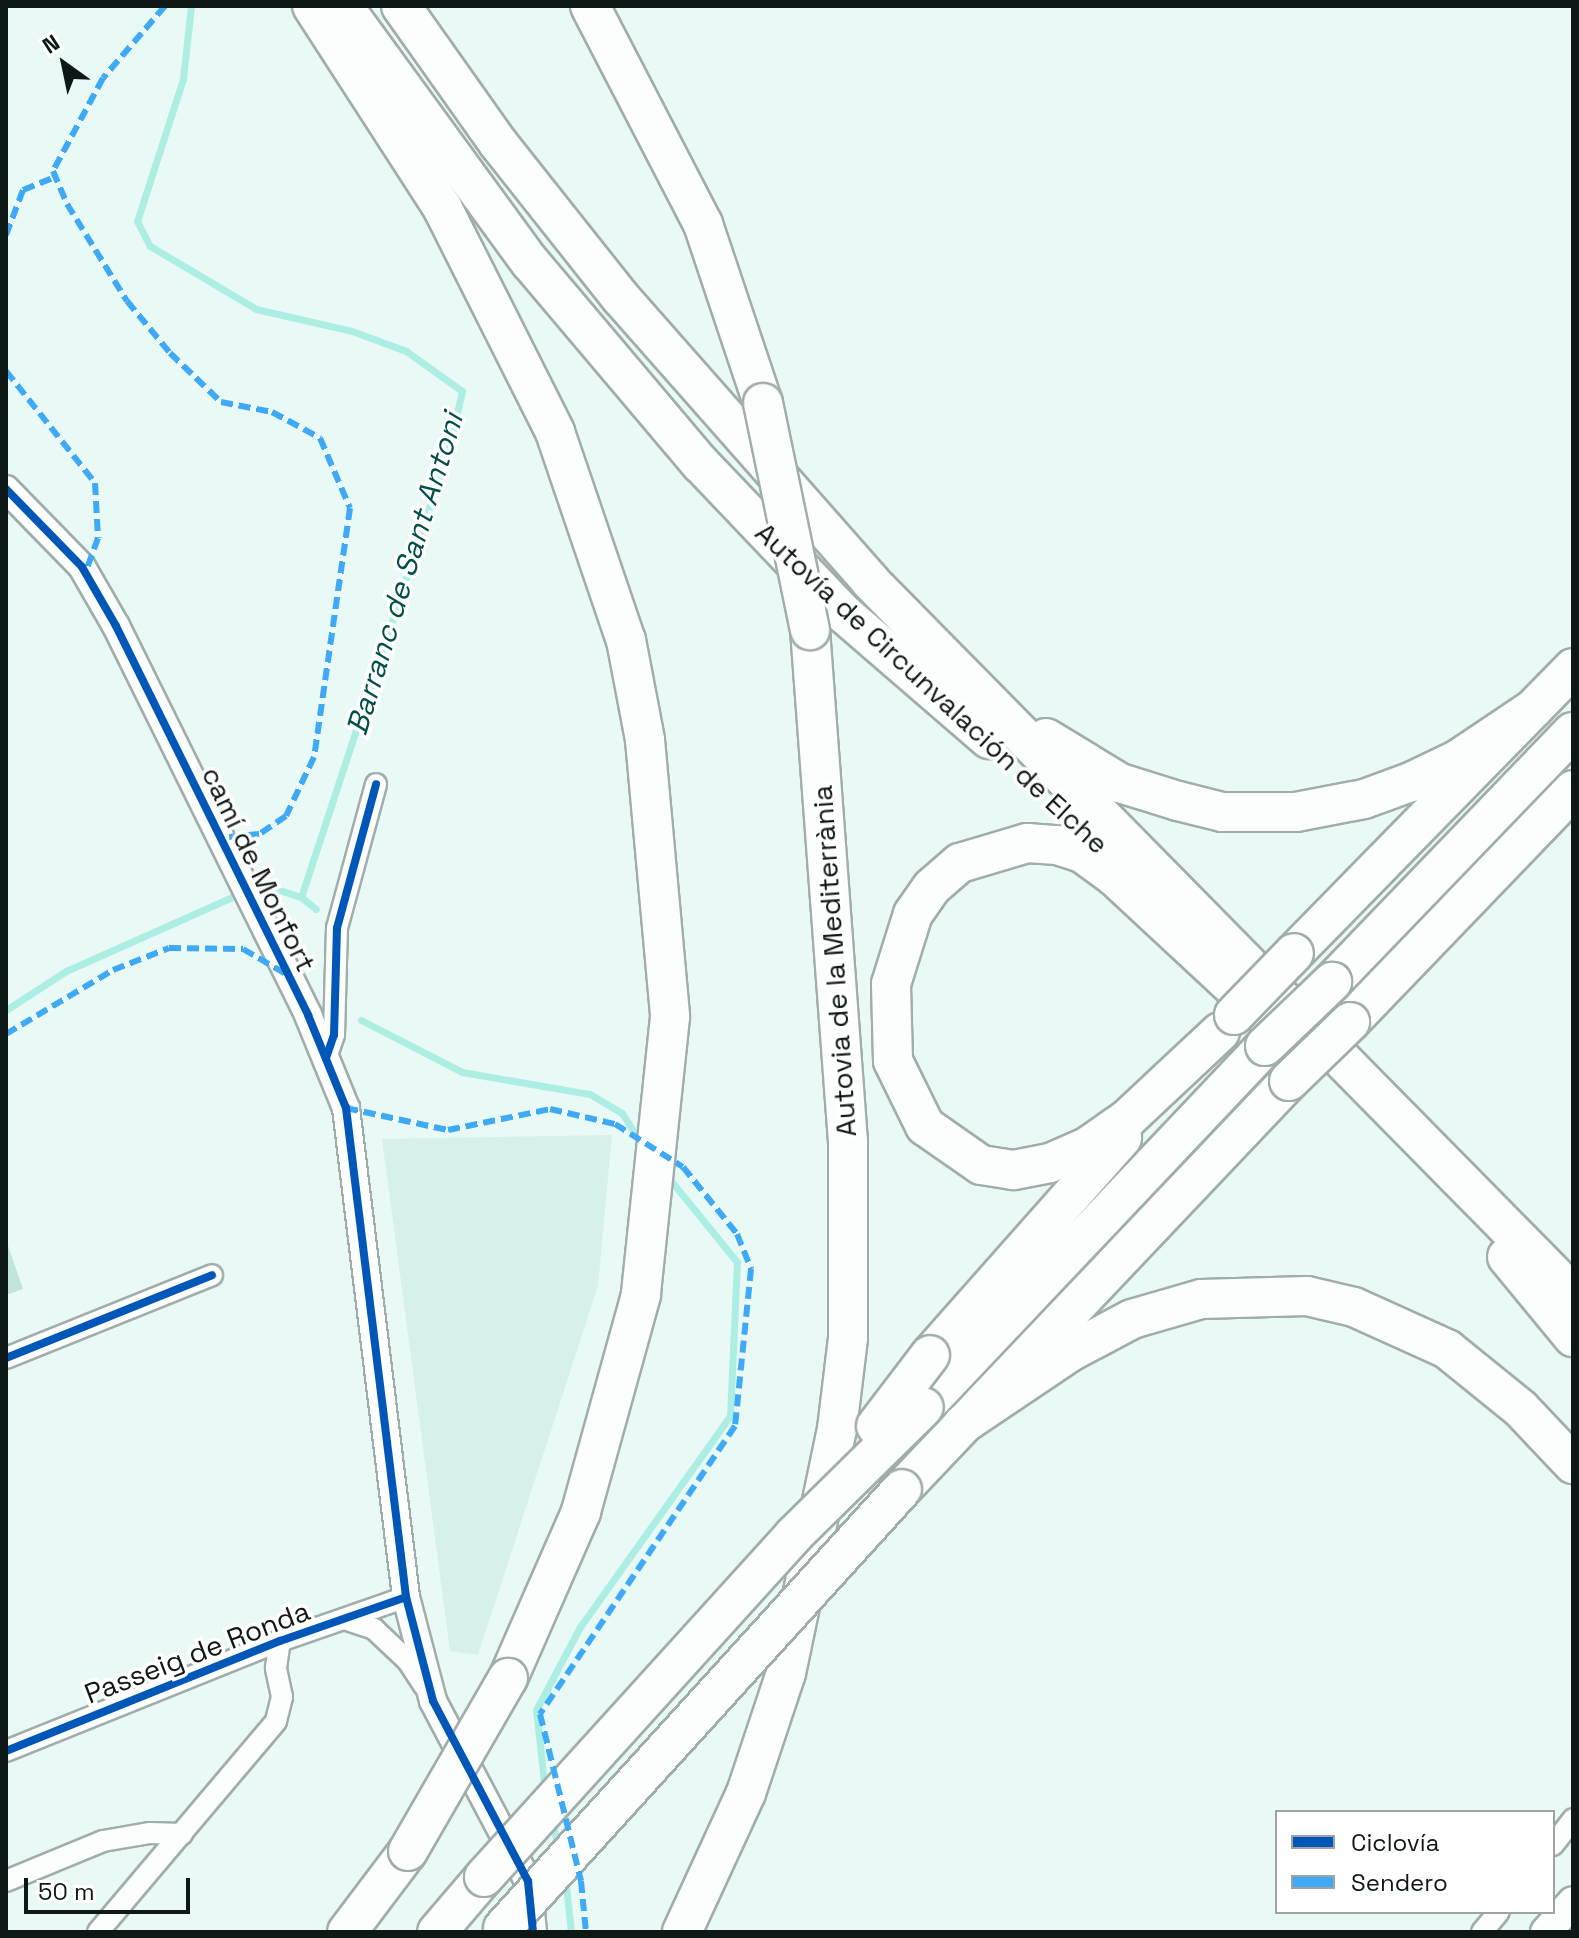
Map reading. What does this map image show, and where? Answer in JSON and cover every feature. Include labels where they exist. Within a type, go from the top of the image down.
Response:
[{"type":"highway","points":[[312,6],[442,207],[490,293],[555,432],[601,557],[626,640],[652,802],[670,1017],[664,1102],[641,1295],[615,1405],[581,1512],[508,1678],[408,1851],[347,1932]]},
{"type":"highway","name":"Autovía de Circunvalación de Elche","points":[[343,6],[540,274],[751,521],[843,613],[960,711],[1167,906],[1247,1028]]},
{"type":"highway","name":"Autovía de Circunvalación de Elche","points":[[401,6],[498,143],[621,298],[944,659]]},
{"type":"highway","name":"Autovia de la Mediterrània","points":[[590,6],[703,224],[763,403],[810,630],[848,1142],[848,1338],[837,1429],[786,1673],[746,1793],[682,1932]]},
{"type":"highway","points":[[944,659],[1082,764],[1120,783],[1222,812],[1296,812],[1364,799],[1457,760],[1533,709]]},
{"type":"highway","points":[[944,659],[1431,1145],[1573,1294]]},
{"type":"highway","points":[[437,1932],[794,1535],[924,1407],[1247,1028],[1294,953],[1573,668]]},
{"type":"highway","points":[[1573,732],[1332,982],[1247,1028],[1087,1147],[1050,1163],[1013,1170],[981,1165],[958,1153],[925,1126],[912,1106],[893,1061],[891,984],[913,914],[932,887],[960,863],[1027,843],[1057,845],[1082,853],[1115,877],[1247,1028],[1424,1170],[1573,1337]]},
{"type":"highway","points":[[512,1931],[902,1489],[1289,1081],[1350,1022],[1573,790]]},
{"type":"highway","points":[[794,1535],[930,1355],[1247,1028]]},
{"type":"highway","points":[[963,1424],[1070,1352],[1132,1319],[1201,1299],[1307,1296],[1354,1307],[1447,1349],[1521,1409],[1573,1464]]},
{"type":"main road","points":[[1547,1932],[1573,1902]]},
{"type":"main road","points":[[1547,1932],[1573,1910]]},
{"type":"street","name":"camí de Monfort","points":[[6,489],[82,567],[326,1058],[346,1108],[406,1597],[433,1701],[528,1881],[512,1931]]},
{"type":"street","points":[[326,1058],[334,1035],[337,928],[376,784]]},
{"type":"street","points":[[6,1358],[212,1275]]},
{"type":"street","name":"Passeig de Ronda","points":[[6,1751],[280,1641],[406,1597]]},
{"type":"street","name":"Passeig de Ronda","points":[[344,1619],[374,1629],[408,1661],[433,1701]]},
{"type":"street","points":[[98,1932],[276,1721],[282,1697],[276,1668],[280,1641]]},
{"type":"street","points":[[1555,1842],[1573,1819]]},
{"type":"street","points":[[6,1881],[103,1841],[150,1833],[182,1834]]},
{"type":"street","points":[[1482,1932],[1497,1914]]},
{"type":"shaded area","points":[[612,1135],[598,1286],[478,1655],[450,1651],[382,1139]]},
{"type":"shaded area","points":[[6,1240],[23,1289],[6,1295]]},
{"type":"waterway","name":"Barranc de Sant Antoni","points":[[191,6],[183,79],[137,221],[150,246],[256,309],[352,331],[406,351],[462,391],[450,444],[301,897],[316,909]]},
{"type":"waterway","points":[[264,885],[301,897]]},
{"type":"waterway","points":[[6,1010],[66,971],[232,897]]},
{"type":"waterway","name":"Barranc de Sant Antoni","points":[[361,1020],[462,1072],[590,1094],[622,1113],[642,1145]]},
{"type":"waterway","name":"Barranc de Sant Antoni","points":[[545,1791],[536,1710],[580,1627],[730,1416],[737,1262],[667,1176]]},
{"type":"waterway","name":"Barranc de Sant Antoni","points":[[552,1823],[559,1849]]},
{"type":"waterway","name":"Barranc de Sant Antoni","points":[[565,1877],[571,1932]]},
{"type":"marked path","points":[[165,6],[103,78],[53,171],[67,204],[127,301],[170,353],[221,402],[272,412],[320,438],[350,508],[314,757],[286,816],[259,834],[219,838]]},
{"type":"marked path","points":[[6,235],[23,190],[56,177]]},
{"type":"marked path","points":[[6,371],[95,483],[98,538],[85,573]]},
{"type":"marked path","points":[[6,1034],[113,970],[169,948],[243,949],[286,974]]},
{"type":"marked path","points":[[346,1108],[448,1130],[550,1109],[615,1124],[683,1167],[737,1234],[751,1269],[735,1426],[540,1714],[581,1881],[586,1932]]},
{"type":"cycle path","points":[[6,489],[82,567],[116,626],[308,1015],[346,1108],[406,1597],[433,1701],[528,1881],[533,1932]]},
{"type":"cycle path","points":[[326,1058],[334,1035],[337,928],[376,784]]},
{"type":"cycle path","points":[[6,1358],[212,1275]]},
{"type":"cycle path","points":[[6,1751],[280,1641],[406,1597]]}]
